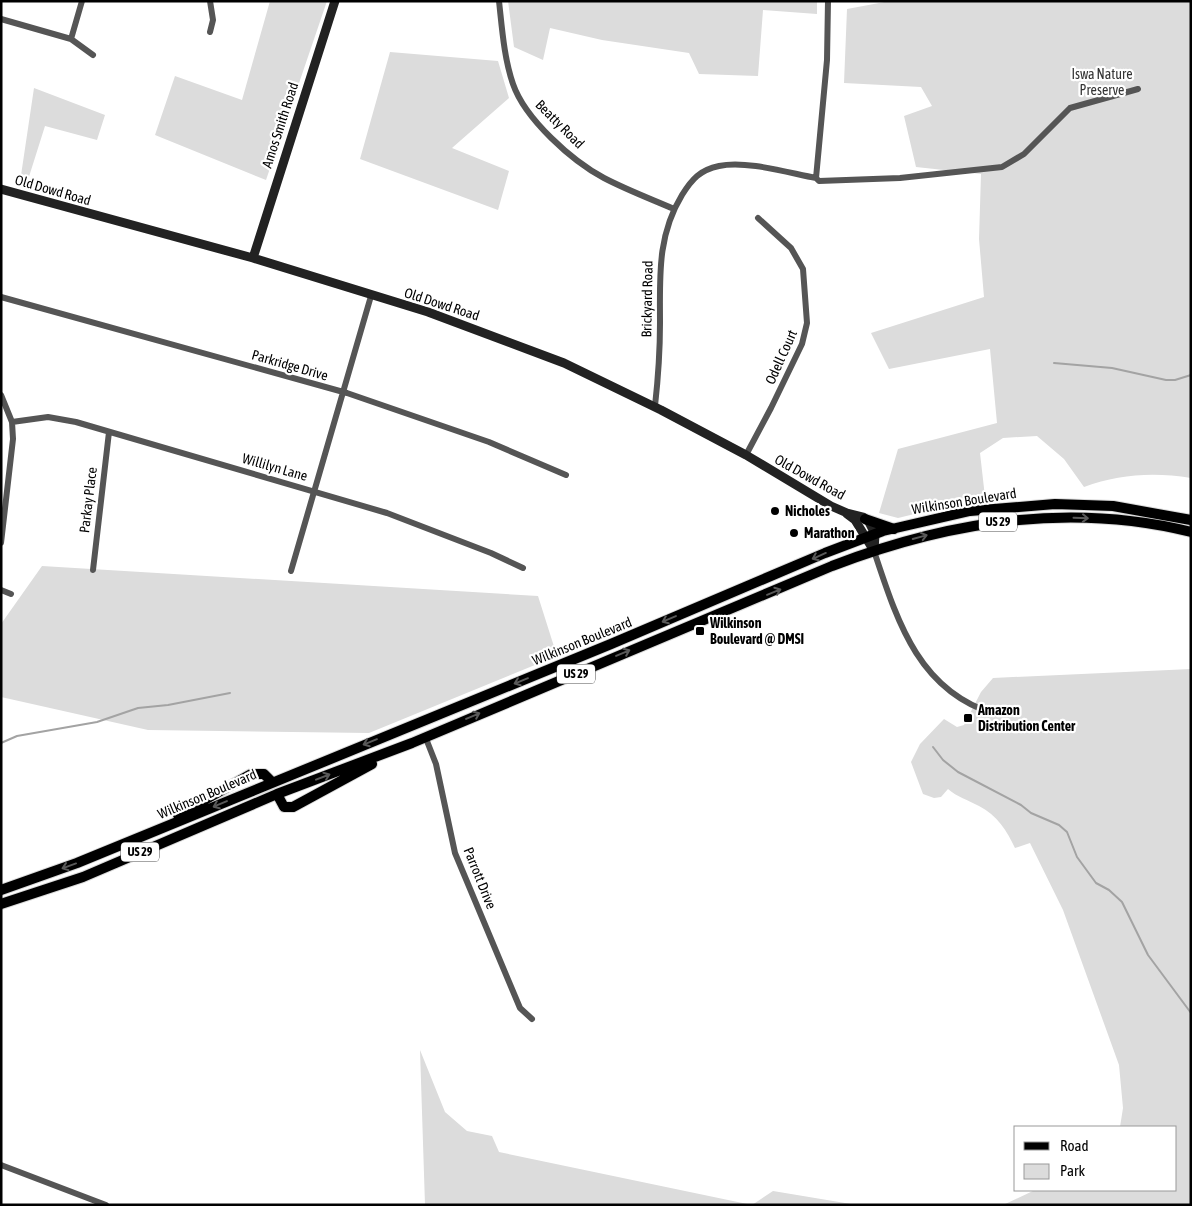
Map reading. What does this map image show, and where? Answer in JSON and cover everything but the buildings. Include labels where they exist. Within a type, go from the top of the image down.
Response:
[{"type":"main road","name":"Wilkinson Boulevard","points":[[1,890],[76,863],[875,534],[963,513],[1022,505],[1078,504],[1160,513],[1191,520]]},
{"type":"main road","points":[[1159,525],[1160,513]]},
{"type":"main road","name":"Wilkinson Boulevard","points":[[1,904],[83,876],[277,794],[412,742],[832,566],[874,551],[945,530],[1029,518],[1112,519],[1159,525],[1191,532]]},
{"type":"main road","points":[[865,519],[894,529]]},
{"type":"main road","points":[[277,794],[284,807],[293,807],[412,742]]},
{"type":"main road","points":[[137,838],[251,774],[264,774],[272,782]]},
{"type":"street","points":[[71,39],[82,1]]},
{"type":"street","points":[[210,1],[213,20],[210,32]]},
{"type":"street","name":"Amos Smith Road","points":[[253,258],[335,1]]},
{"type":"street","name":"Beatty Road","points":[[499,1],[511,78],[517,95],[529,113],[563,147],[595,172],[674,209]]},
{"type":"street","points":[[816,178],[827,60],[828,1]]},
{"type":"street","points":[[1,19],[71,39],[93,54]]},
{"type":"street","name":"Brickyard Road","points":[[656,406],[660,323],[660,256],[665,230],[674,209],[696,174],[720,166],[740,166],[816,178],[820,182],[900,178],[1002,167],[1024,154],[1070,108],[1084,102],[1138,89]]},
{"type":"street","name":"Old Dowd Road","points":[[1,189],[253,258],[371,296],[428,312],[531,350],[591,375],[656,406],[746,455],[796,487],[847,513],[865,519]]},
{"type":"street","name":"Odell Court","points":[[746,455],[802,344],[807,323],[803,269],[791,248],[758,218]]},
{"type":"street","points":[[291,571],[371,296]]},
{"type":"street","name":"Parkridge Drive","points":[[1,297],[342,392],[490,442],[566,475]]},
{"type":"street","points":[[1,395],[12,422],[13,439],[1,543]]},
{"type":"street","name":"Willilyn Lane","points":[[12,422],[48,417],[76,422],[314,491],[408,521],[491,553],[523,568]]},
{"type":"street","name":"Parkay Place","points":[[92,570],[109,432]]},
{"type":"street","name":"Old Dowd Road","points":[[847,513],[855,520],[864,538],[874,551],[901,627],[921,663],[956,696],[974,708],[995,714]]},
{"type":"street","points":[[865,519],[875,534]]},
{"type":"street","name":"Old Dowd Road","points":[[874,551],[875,534]]},
{"type":"street","points":[[1,590],[11,594]]},
{"type":"street","name":"Parrott Drive","points":[[425,736],[436,764],[455,853],[520,1008],[532,1019]]},
{"type":"street","points":[[272,782],[277,794]]},
{"type":"street","points":[[1,1165],[106,1205]]},
{"type":"green space","points":[[270,1],[327,1],[266,180],[155,135],[175,76],[242,100]]},
{"type":"green space","points":[[508,1],[817,1],[817,14],[763,10],[758,76],[699,74],[689,53],[602,40],[550,28],[543,60],[514,47]]},
{"type":"green space","name":"Iswa Nature Preserve","points":[[890,1],[1191,1],[1191,478],[1137,475],[1110,479],[1084,487],[1064,459],[1037,436],[1003,438],[980,453],[985,497],[898,518],[879,513],[898,449],[997,423],[990,349],[889,369],[871,333],[984,297],[979,239],[981,174],[916,167],[904,116],[932,106],[921,87],[844,83],[847,9]]},
{"type":"green space","points":[[390,52],[498,61],[509,98],[452,148],[509,171],[498,210],[360,159]]},
{"type":"green space","points":[[34,88],[105,115],[97,140],[45,126],[27,183],[20,182]]},
{"type":"green space","points":[[42,566],[538,596],[557,656],[369,733],[148,730],[1,697],[1,624]]},
{"type":"green space","points":[[1191,669],[1191,1205],[1003,1205],[1033,1191],[1177,1191],[1177,1126],[1120,1126],[1123,1108],[1119,1065],[1063,910],[1030,843],[1015,848],[1005,830],[991,814],[948,789],[941,797],[934,798],[923,794],[911,762],[920,744],[944,719],[957,727],[964,725],[981,692],[993,678]]},
{"type":"green space","points":[[420,1050],[445,1112],[467,1131],[492,1136],[499,1152],[752,1205],[425,1205]]},
{"type":"green space","points":[[773,1191],[857,1205],[752,1205]]},
{"type":"waterway","points":[[1054,363],[1112,368],[1166,380],[1175,380],[1191,375]]},
{"type":"waterway","points":[[1,743],[17,736],[97,722],[138,708],[168,705],[230,693]]},
{"type":"waterway","points":[[933,747],[943,760],[958,772],[1021,805],[1031,813],[1059,825],[1067,832],[1077,857],[1096,883],[1109,890],[1122,902],[1148,955],[1191,1013]]},
{"type":"place","name":"Nicholes","points":[[775,511]]},
{"type":"place","name":"Marathon","points":[[794,533]]},
{"type":"place","name":"Wilkinson Boulevard @ DMSI","points":[[700,631]]},
{"type":"place","name":"Amazon Distribution Center","points":[[968,718]]}]
